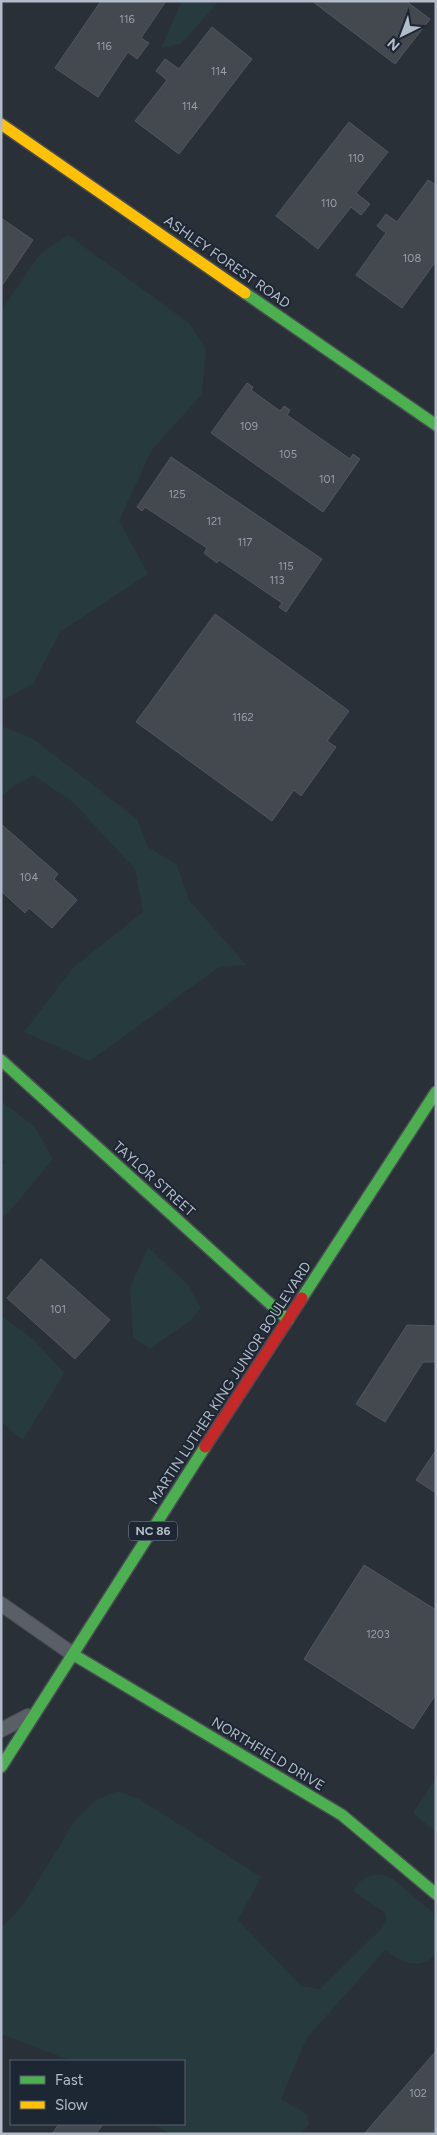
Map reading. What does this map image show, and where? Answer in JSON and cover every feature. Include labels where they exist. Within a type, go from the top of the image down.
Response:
[{"type":"street","name":"ASHLEY FOREST ROAD","points":[[1,124],[436,425]]},
{"type":"street","name":"TAYLOR STREET","points":[[1,1060],[288,1320]]},
{"type":"street","name":"MARTIN LUTHER KING JUNIOR BOULEVARD","points":[[1,1767],[436,1092]]},
{"type":"street","name":"NORTHFIELD DRIVE","points":[[74,1655],[342,1815],[436,1894]]},
{"type":"lane","points":[[1,1604],[74,1655]]},
{"type":"lane","points":[[1,1730],[38,1711]]},
{"type":"green space","points":[[182,1],[219,1],[181,44],[161,48]]},
{"type":"green space","points":[[68,235],[189,323],[206,349],[202,394],[151,451],[119,521],[148,574],[60,632],[33,684],[1,701],[1,311],[40,254]]},
{"type":"green space","points":[[1,726],[32,738],[137,819],[148,847],[177,865],[189,900],[246,965],[219,967],[90,1061],[24,1032],[74,967],[143,912],[135,869],[74,803],[33,775],[11,788],[1,797]]},
{"type":"green space","points":[[1,1101],[34,1126],[53,1159],[9,1212],[1,1217],[1,1166],[6,1162],[1,1157]]},
{"type":"green space","points":[[148,1247],[188,1285],[201,1308],[190,1321],[150,1349],[133,1337],[130,1288]]},
{"type":"green space","points":[[1,1316],[33,1339],[64,1373],[23,1440],[1,1422]]},
{"type":"green space","points":[[436,1778],[436,1832],[413,1813]]},
{"type":"green space","points":[[118,1791],[141,1800],[261,1877],[238,1920],[301,1986],[320,1989],[383,1927],[386,1919],[385,1913],[353,1891],[365,1878],[381,1875],[393,1879],[436,1915],[436,1954],[423,1963],[416,1964],[404,1961],[385,1950],[306,2039],[281,2099],[307,2114],[309,2125],[300,2134],[169,2134],[156,2125],[185,2125],[185,2060],[69,2060],[1,2034],[1,1928],[23,1905],[74,1822],[96,1800]]},
{"type":"building","points":[[101,1],[166,1],[141,38],[149,43],[137,59],[128,52],[98,97],[55,68]]},
{"type":"building","points":[[312,1],[406,1],[430,19],[395,64]]},
{"type":"building","points":[[212,27],[252,59],[179,154],[135,121],[167,80],[156,71],[165,59],[179,69]]},
{"type":"building","points":[[349,122],[388,152],[356,193],[370,204],[361,215],[351,207],[318,249],[276,216]]},
{"type":"building","points":[[428,180],[436,185],[436,261],[402,308],[356,275],[386,233],[377,226],[386,214],[397,222]]},
{"type":"building","points":[[1,218],[33,240],[1,287]]},
{"type":"building","points":[[247,383],[253,387],[251,390],[280,411],[284,406],[290,410],[287,415],[350,459],[353,454],[360,459],[323,512],[211,433]]},
{"type":"building","points":[[171,457],[322,559],[286,612],[279,607],[282,603],[219,560],[217,563],[204,553],[207,548],[145,507],[142,511],[137,507]]},
{"type":"building","points":[[215,614],[349,711],[327,741],[336,747],[301,796],[294,790],[272,821],[136,722]]},
{"type":"building","points":[[1,824],[58,874],[54,879],[77,900],[52,928],[29,908],[25,913],[1,891]]},
{"type":"building","points":[[41,1259],[110,1320],[75,1359],[7,1298]]},
{"type":"building","points":[[407,1325],[436,1326],[436,1362],[423,1362],[385,1422],[356,1404]]},
{"type":"building","points":[[436,1450],[436,1493],[416,1480]]},
{"type":"building","points":[[364,1565],[436,1610],[436,1694],[413,1729],[304,1659]]},
{"type":"building","points":[[436,2051],[436,2134],[364,2134]]},
{"type":"building","points":[[58,2125],[102,2125],[96,2134],[52,2134]]},
{"type":"traffic: fast","points":[[245,293],[436,425]]},
{"type":"traffic: fast","points":[[1,1060],[288,1320]]},
{"type":"traffic: fast","points":[[302,1298],[436,1092]]},
{"type":"traffic: fast","points":[[1,1767],[205,1447]]},
{"type":"traffic: fast","points":[[74,1655],[342,1815],[436,1894]]},
{"type":"traffic: slow","points":[[1,124],[245,293]]},
{"type":"traffic: jam","points":[[205,1447],[302,1298]]}]
